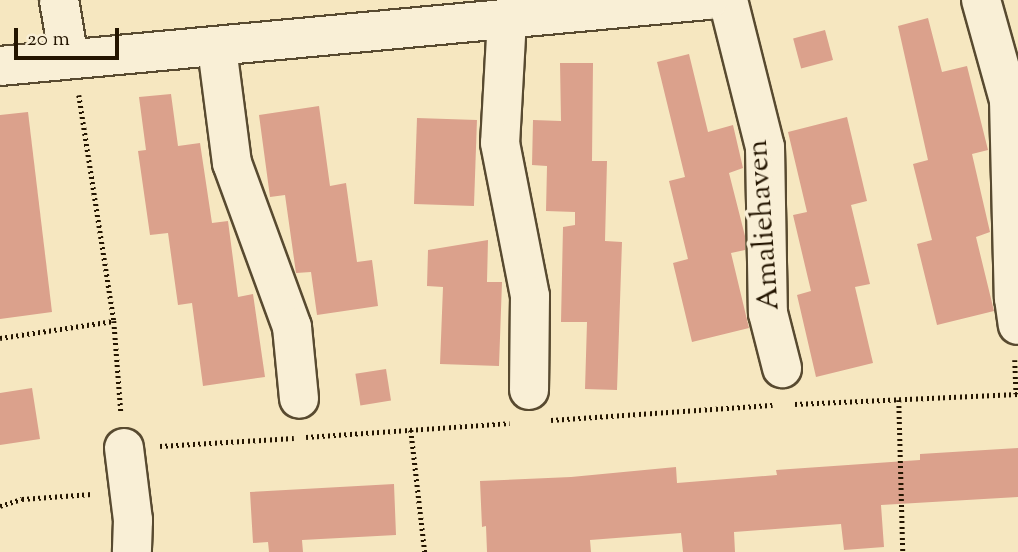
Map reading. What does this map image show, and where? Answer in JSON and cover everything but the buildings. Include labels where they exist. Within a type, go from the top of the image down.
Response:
[{"type":"street","points":[[59,0],[69,59]]},
{"type":"street","points":[[0,66],[218,47],[409,15],[507,19],[708,0]]},
{"type":"street","name":"Amaliehaven","points":[[727,0],[765,147],[768,313],[781,386]]},
{"type":"street","points":[[981,0],[1009,100],[1014,298],[1018,325]]},
{"type":"street","points":[[507,19],[500,143],[530,296],[530,411]]},
{"type":"street","points":[[218,47],[232,163],[292,327],[299,399]]},
{"type":"street","points":[[124,448],[132,552]]},
{"type":"path","points":[[69,59],[77,79],[114,321],[124,448],[411,430],[530,411],[781,386]]},
{"type":"path","points":[[0,338],[114,321]]},
{"type":"path","points":[[793,404],[1017,394],[1014,358],[1018,354]]},
{"type":"path","points":[[899,400],[904,552]]},
{"type":"path","points":[[411,430],[425,552]]},
{"type":"path","points":[[0,506],[22,499],[129,492]]}]
